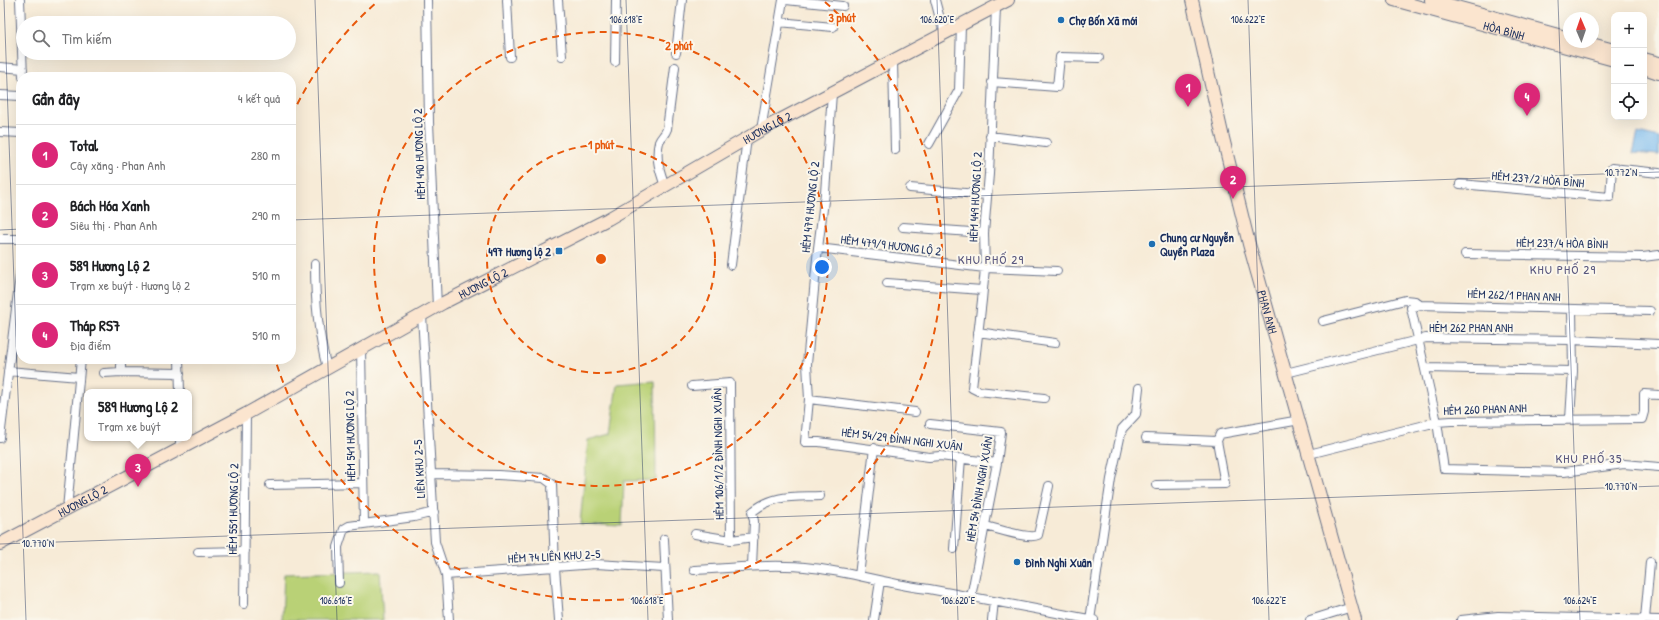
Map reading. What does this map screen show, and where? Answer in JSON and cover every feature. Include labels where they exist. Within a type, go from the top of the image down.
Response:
[{"type":"main road","name":"HƯƠNG LỘ 2","points":[[192,438],[246,414],[422,315],[608,219],[761,130],[1008,0]]},
{"type":"main road","name":"PHAN ANH","points":[[1192,0],[1223,138],[1249,244],[1300,420],[1355,620]]},
{"type":"main road","name":"HÒA BÌNH","points":[[1394,0],[1525,31],[1563,37]]},
{"type":"main road","name":"HÒA BÌNH","points":[[1431,0],[1611,59]]},
{"type":"main road","points":[[1599,46],[1611,49]]},
{"type":"main road","points":[[1647,59],[1659,62]]},
{"type":"main road","points":[[1647,69],[1659,73]]},
{"type":"main road","name":"HƯƠNG LỘ 2","points":[[0,544],[67,509],[180,443]]},
{"type":"street","points":[[20,0],[21,16]]},
{"type":"street","name":"HẺM 490 HƯƠNG LỘ 2","points":[[427,0],[430,129],[437,307]]},
{"type":"street","points":[[507,0],[510,58]]},
{"type":"street","points":[[558,0],[562,56]]},
{"type":"street","points":[[676,53],[682,0]]},
{"type":"street","points":[[761,130],[783,0]]},
{"type":"street","points":[[786,0],[843,6]]},
{"type":"street","points":[[936,0],[944,34]]},
{"type":"street","points":[[615,62],[616,3]]},
{"type":"street","name":"HẺM 449 HƯƠNG LỘ 2","points":[[996,7],[984,233],[984,268],[972,387],[973,390],[978,391],[1044,398]]},
{"type":"street","points":[[779,22],[833,27]]},
{"type":"street","points":[[929,144],[958,90],[961,25]]},
{"type":"street","points":[[992,82],[1057,87],[1060,58],[1100,58]]},
{"type":"street","points":[[22,60],[23,72]]},
{"type":"street","points":[[893,61],[895,150]]},
{"type":"street","points":[[0,67],[19,72]]},
{"type":"street","points":[[665,186],[659,169],[658,150],[660,140],[666,134],[675,68]]},
{"type":"street","name":"HẺM 479 HƯƠNG LỘ 2","points":[[805,442],[809,398],[807,364],[818,248],[825,193],[832,93]]},
{"type":"street","points":[[0,95],[16,96]]},
{"type":"street","points":[[0,132],[16,133]]},
{"type":"street","points":[[990,136],[1046,143]]},
{"type":"street","points":[[731,265],[747,138]]},
{"type":"street","name":"HẺM 237/2 HÒA BÌNH","points":[[1460,184],[1610,197],[1612,168],[1659,173]]},
{"type":"street","points":[[910,188],[987,195]]},
{"type":"street","points":[[903,227],[984,233]]},
{"type":"street","points":[[0,239],[16,239]]},
{"type":"street","name":"HẺM 479/9 HƯƠNG LỘ 2","points":[[818,248],[984,268],[1057,271]]},
{"type":"street","name":"HẺM 237/4 HÒA BÌNH","points":[[1465,254],[1643,257],[1659,255]]},
{"type":"street","points":[[315,264],[316,312],[322,349],[327,368]]},
{"type":"street","points":[[887,283],[982,290]]},
{"type":"street","name":"HẺM 262/1 PHAN ANH","points":[[1323,321],[1405,300],[1415,301],[1420,305],[1650,311]]},
{"type":"street","points":[[1420,305],[1411,308],[1426,368],[1437,422],[1444,469],[1564,472],[1624,464],[1659,467]]},
{"type":"street","points":[[1570,419],[1573,371],[1572,309]]},
{"type":"street","name":"LIÊN KHU 2-5","points":[[422,315],[435,542],[446,575],[449,620]]},
{"type":"street","points":[[978,332],[1055,343]]},
{"type":"street","points":[[0,438],[8,371],[16,336]]},
{"type":"street","name":"HẺM 262 PHAN ANH","points":[[1286,373],[1419,339],[1572,340],[1659,344]]},
{"type":"street","name":"HẺM 541 HƯƠNG LỘ 2","points":[[362,348],[364,524]]},
{"type":"street","points":[[67,509],[80,364]]},
{"type":"street","points":[[121,364],[121,372]]},
{"type":"street","points":[[180,364],[180,389]]},
{"type":"street","points":[[1426,368],[1573,371]]},
{"type":"street","points":[[8,371],[79,376]]},
{"type":"street","points":[[104,373],[180,373]]},
{"type":"street","name":"HẺM 106/1/2 ĐÌNH NGHI XUÂN","points":[[692,386],[730,383],[731,540]]},
{"type":"street","points":[[694,570],[752,566],[812,568],[859,576],[906,587],[971,596],[1091,620],[1111,479],[1122,429],[1136,414],[1139,388]]},
{"type":"street","name":"HẺM 260 PHAN ANH","points":[[1309,454],[1437,422],[1642,419],[1644,412],[1644,394],[1659,395]]},
{"type":"street","points":[[809,398],[915,412]]},
{"type":"street","name":"HẺM 551 HƯƠNG LỘ 2","points":[[244,604],[246,414]]},
{"type":"street","points":[[1156,485],[1225,484],[1217,442],[1220,434],[1300,420]]},
{"type":"street","name":"HẺM 54 ĐÌNH NGHI XUÂN","points":[[930,424],[1001,432],[997,462],[971,596]]},
{"type":"street","points":[[1146,438],[1217,442]]},
{"type":"street","name":"HẺM 54/29 ĐÌNH NGHI XUÂN","points":[[805,442],[874,448],[929,457],[940,456],[997,462]]},
{"type":"street","points":[[859,576],[874,448]]},
{"type":"street","points":[[954,549],[961,458]]},
{"type":"street","points":[[432,474],[498,475],[544,478],[552,484],[555,568],[559,620]]},
{"type":"street","points":[[270,485],[363,483]]},
{"type":"street","points":[[985,526],[1027,536],[1038,535],[1049,486]]},
{"type":"street","points":[[752,566],[754,536],[754,521],[752,512],[760,505],[771,500],[784,497],[820,496]]},
{"type":"street","points":[[339,583],[338,547],[340,536],[344,529],[349,526],[434,512]]},
{"type":"street","points":[[695,534],[731,540],[754,536]]},
{"type":"street","points":[[664,539],[664,568],[668,620]]},
{"type":"street","points":[[198,552],[245,551]]},
{"type":"street","points":[[1461,620],[1498,616],[1652,620],[1650,562]]},
{"type":"street","name":"HẺM 74 LIÊN KHU 2-5","points":[[446,575],[596,564],[664,568]]},
{"type":"street","points":[[874,620],[880,581]]},
{"type":"street","points":[[992,620],[994,601]]},
{"type":"street","points":[[1310,620],[1352,607]]},
{"type":"green space","points":[[655,381],[656,480],[624,481],[622,526],[580,524],[588,440],[610,434],[617,384]]},
{"type":"green space","points":[[380,571],[383,620],[282,620],[284,574]]},
{"type":"water","points":[[1638,133],[1659,138],[1659,155],[1633,153]]},
{"type":"place","name":"Chợ Bốn Xã mới","points":[[1061,20]]},
{"type":"place","name":"Total","points":[[1188,107]]},
{"type":"place","name":"Tháp RS7","points":[[1527,116]]},
{"type":"place","name":"Bách Hóa Xanh","points":[[1233,199]]},
{"type":"place","name":"Chung cư Nguyễn Quyền Plaza","points":[[1152,244]]},
{"type":"place","name":"497 Hương lộ 2","points":[[559,251]]},
{"type":"place","name":"589 Hương Lộ 2","points":[[138,487]]},
{"type":"place","name":"Đình Nghi Xuân","points":[[1017,562]]},
{"type":"district","name":"KHU PHỐ 29","points":[[991,259]]},
{"type":"district","name":"KHU PHỐ 29","points":[[1563,269]]},
{"type":"district","name":"KHU PHỐ 35","points":[[1589,458]]}]
